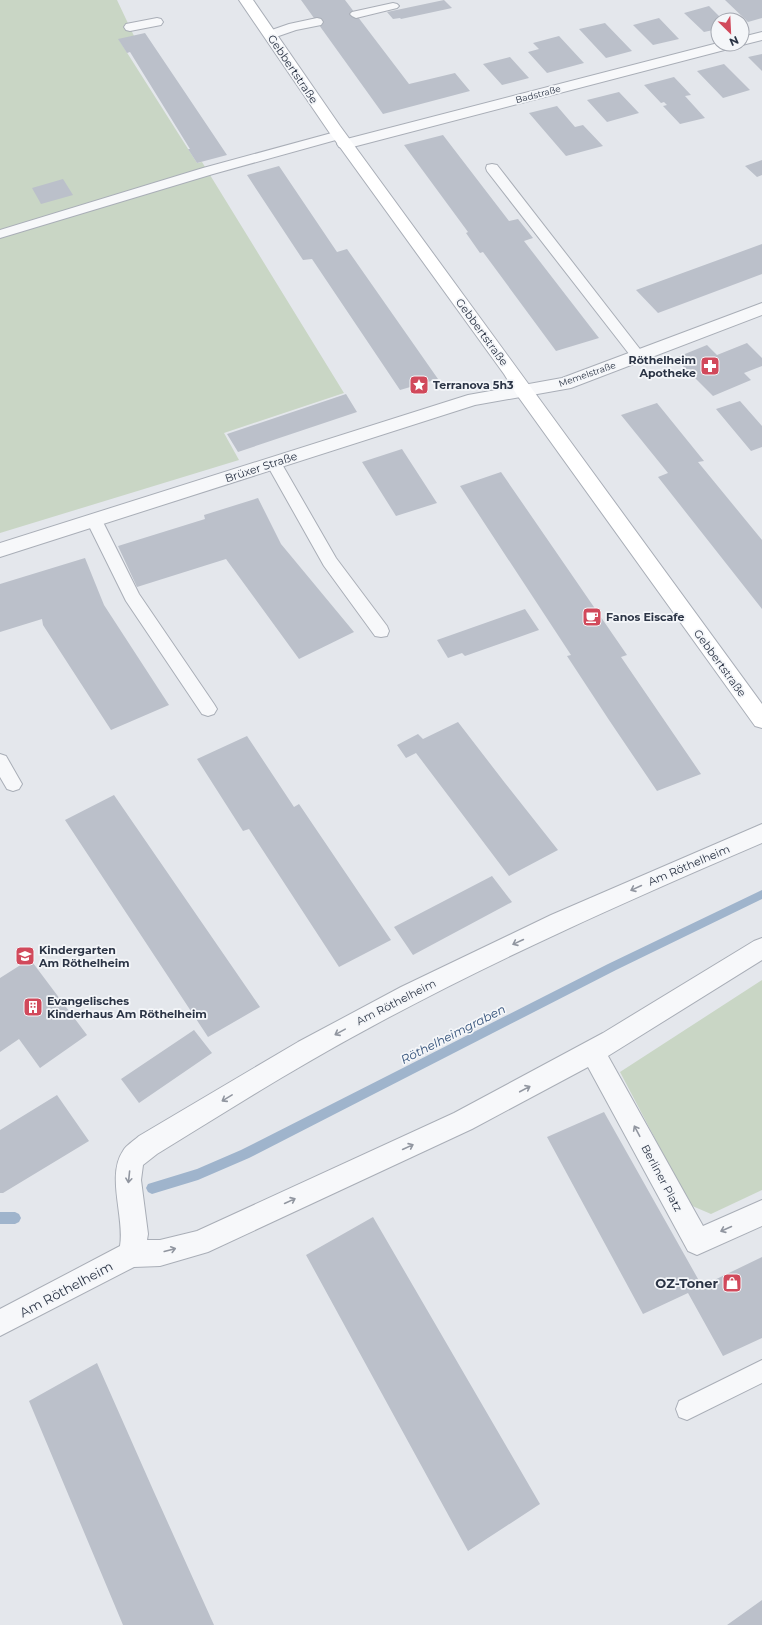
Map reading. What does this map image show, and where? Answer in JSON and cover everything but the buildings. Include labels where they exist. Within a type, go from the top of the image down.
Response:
[{"type":"street","name":"Gebbertstraße","points":[[246,0],[342,140],[762,720]]},
{"type":"street","points":[[750,39],[762,36]]},
{"type":"street","name":"Badstraße","points":[[342,140],[710,49]]},
{"type":"street","name":"Memelstraße","points":[[523,391],[565,384],[762,308]]},
{"type":"street","name":"Brüxer Straße","points":[[0,550],[474,399],[523,391]]},
{"type":"street","name":"Am Röthelheim","points":[[132,1254],[135,1234],[128,1180],[132,1159],[148,1145],[360,1020],[428,985],[660,877],[762,834]]},
{"type":"street","name":"Am Röthelheim","points":[[0,1323],[132,1254],[160,1253],[200,1243],[463,1121],[593,1052],[762,948]]},
{"type":"street","name":"Berliner Platz","points":[[593,1052],[697,1242],[762,1213]]},
{"type":"lane","points":[[356,14],[393,6]]},
{"type":"lane","points":[[130,27],[157,22]]},
{"type":"lane","points":[[270,35],[293,27],[317,22]]},
{"type":"lane","points":[[0,234],[208,171],[342,140]]},
{"type":"lane","points":[[492,168],[638,356]]},
{"type":"lane","points":[[274,463],[330,562],[381,631]]},
{"type":"lane","points":[[94,520],[132,597],[208,709]]},
{"type":"lane","points":[[0,761],[14,784]]},
{"type":"lane","points":[[687,1409],[762,1372]]},
{"type":"green space","points":[[0,0],[117,0],[134,36],[119,40],[197,163],[202,162],[344,393],[224,433],[239,460],[0,533]]},
{"type":"green space","points":[[762,980],[762,1190],[711,1214],[690,1205],[620,1072]]},
{"type":"waterway","name":"Röthelheimgraben","points":[[152,1188],[198,1174],[245,1154],[612,967],[762,894]]},
{"type":"waterway","name":"Röthelheimgraben","points":[[0,1218],[15,1218]]},
{"type":"place","name":"Röthelheim Apotheke","points":[[710,366]]},
{"type":"place","name":"Terranova 5h3","points":[[419,385]]},
{"type":"place","name":"Fanos Eiscafe","points":[[592,617]]},
{"type":"place","name":"Kindergarten Am Röthelheim","points":[[25,956]]},
{"type":"place","name":"Evangelisches Kinderhaus Am Röthelheim","points":[[33,1007]]},
{"type":"place","name":"OZ-Toner","points":[[732,1283]]}]
